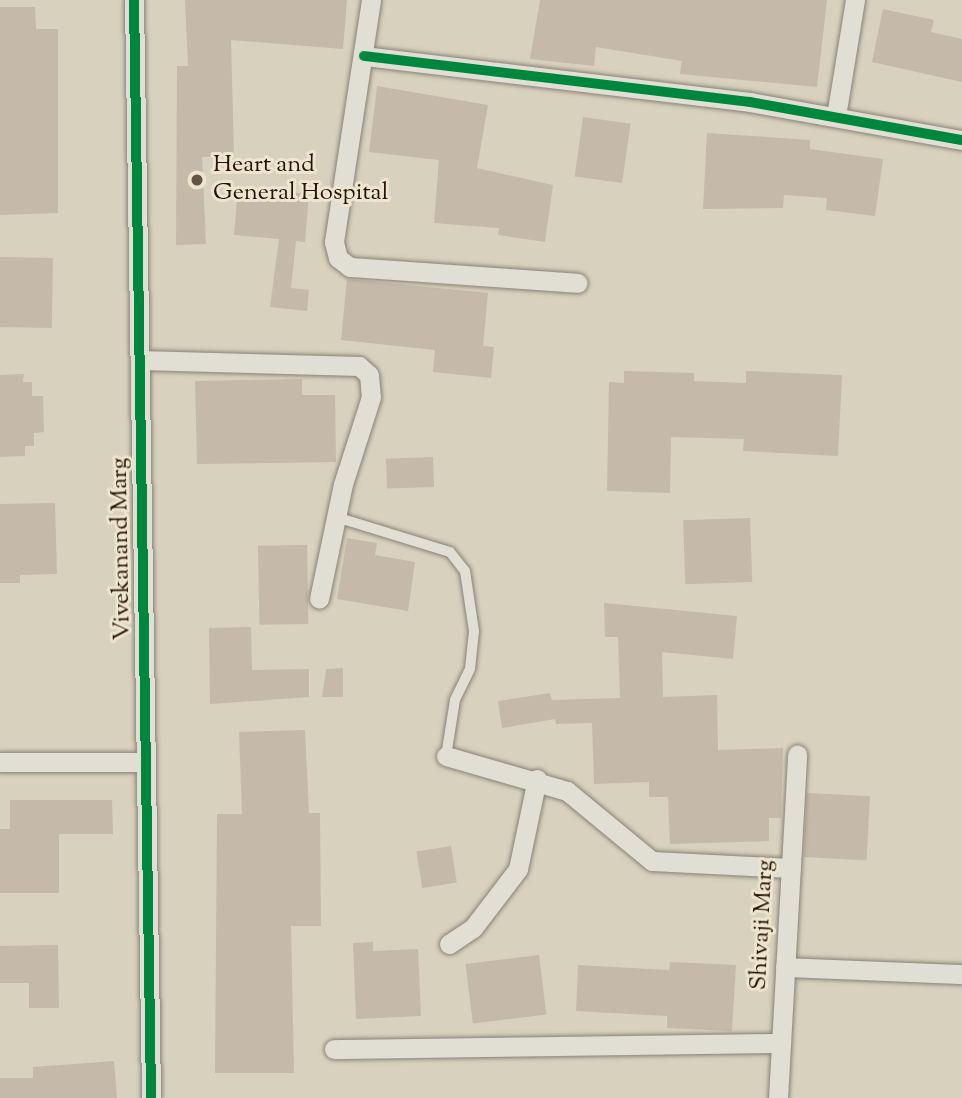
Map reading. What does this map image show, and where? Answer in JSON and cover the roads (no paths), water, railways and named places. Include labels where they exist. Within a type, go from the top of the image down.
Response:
[{"type":"street","name":"Vivekanand Marg","points":[[134,0],[151,1098]]},
{"type":"street","points":[[371,0],[334,242],[338,258],[350,267],[577,283]]},
{"type":"street","points":[[836,116],[855,0]]},
{"type":"street","points":[[364,56],[836,116],[962,140]]},
{"type":"street","points":[[140,360],[359,366],[369,375],[371,397],[336,517],[318,599]]},
{"type":"street","name":"Shivaji Marg","points":[[778,1098],[797,755]]},
{"type":"street","points":[[446,756],[537,779],[567,791],[652,861],[791,868]]},
{"type":"street","points":[[0,762],[146,762]]},
{"type":"street","points":[[449,944],[473,928],[518,869],[537,779]]},
{"type":"street","points":[[785,967],[962,974]]},
{"type":"street","points":[[334,1049],[781,1043]]},
{"type":"lane","points":[[336,517],[450,552],[465,571],[474,631],[470,669],[455,700],[446,756]]},
{"type":"place","name":"Heart and General Hospital","points":[[197,180]]}]
